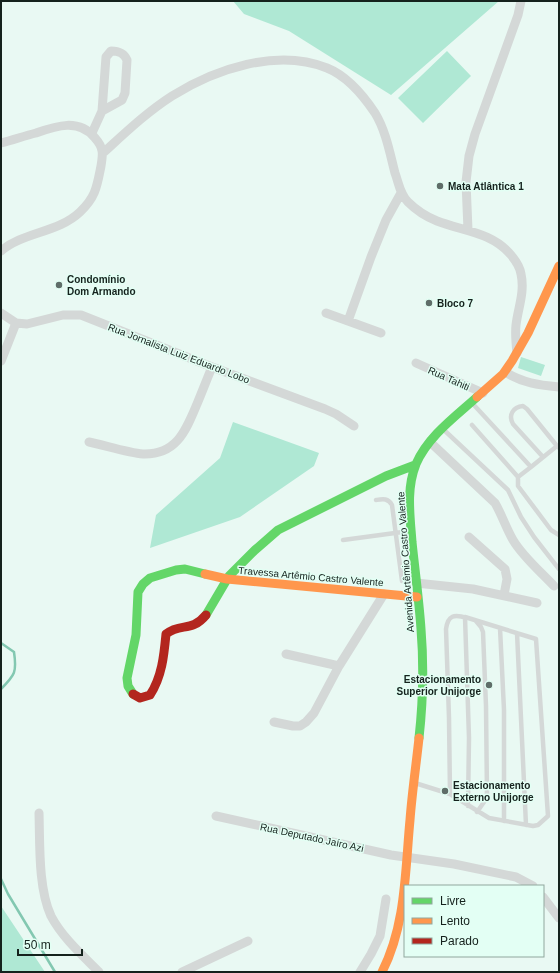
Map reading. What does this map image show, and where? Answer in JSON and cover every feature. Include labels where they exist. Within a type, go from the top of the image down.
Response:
[{"type":"street","points":[[468,230],[466,182],[475,134],[518,15],[521,1]]},
{"type":"street","points":[[92,133],[102,111],[106,57],[111,51],[116,51],[122,53],[127,60],[125,93],[122,100],[102,111]]},
{"type":"street","points":[[103,153],[154,109],[173,96],[194,84],[244,65],[270,60],[290,60],[309,62],[328,68],[355,88],[376,115],[383,132],[401,194],[409,203],[423,214],[436,221],[468,230],[500,243],[519,266],[522,284],[521,302],[516,323],[517,354]]},
{"type":"street","points":[[1,143],[64,125],[79,126],[92,133],[103,153],[95,192],[89,203],[79,213],[56,227],[18,241],[1,251]]},
{"type":"street","points":[[348,321],[386,220],[401,194]]},
{"type":"street","name":"Avenida Artêmio Castro Valente","points":[[405,885],[420,730],[422,681],[422,644],[409,491],[415,465],[422,452],[430,442],[471,402],[505,372],[517,354],[558,271]]},
{"type":"street","points":[[1,313],[16,323],[1,361]]},
{"type":"street","points":[[326,313],[382,333]]},
{"type":"street","name":"Rua Jornalista Luiz Eduardo Lobo","points":[[16,323],[27,324],[63,315],[81,315],[331,412],[354,426]]},
{"type":"street","name":"Rua Tahiti","points":[[416,363],[482,393]]},
{"type":"street","points":[[89,442],[141,454],[154,454],[166,450],[174,444],[187,429],[212,367]]},
{"type":"street","points":[[505,372],[526,383],[559,387]]},
{"type":"street","points":[[430,442],[495,503],[501,512],[512,539],[522,552],[554,586]]},
{"type":"street","name":"Travessa Artêmio Castro Valente","points":[[415,465],[386,476],[285,526],[261,543],[227,579],[208,612],[199,622],[190,627],[174,628],[166,634],[160,668],[152,692],[146,697],[140,698],[134,695],[128,686],[127,678],[136,635],[138,592],[143,584],[150,578],[176,570],[185,569],[227,579],[417,597]]},
{"type":"street","points":[[469,537],[505,569],[506,579],[504,595]]},
{"type":"street","points":[[416,583],[473,589],[537,603]]},
{"type":"street","points":[[274,722],[300,726],[314,713],[339,666],[384,594]]},
{"type":"street","points":[[286,654],[339,666]]},
{"type":"street","points":[[39,813],[42,882],[45,898],[51,915],[65,936],[99,972]]},
{"type":"street","name":"Rua Deputado Jaíro Azi","points":[[216,816],[408,858],[451,864],[516,877],[531,885]]},
{"type":"street","name":"Avenida Artêmio Castro Valente","points":[[382,972],[392,948],[400,921],[404,890]]},
{"type":"street","points":[[544,898],[559,918]]},
{"type":"street","points":[[360,972],[380,936],[386,899]]},
{"type":"street","points":[[182,972],[248,941]]},
{"type":"lane","points":[[471,402],[531,467]]},
{"type":"lane","points":[[518,477],[558,447],[527,409],[522,406],[518,407],[511,414],[510,419],[543,457]]},
{"type":"lane","points":[[472,425],[518,477],[518,486],[551,530],[559,535]]},
{"type":"lane","points":[[443,429],[508,490],[521,517],[534,537],[559,569]]},
{"type":"lane","points":[[376,500],[385,499],[392,505],[402,580]]},
{"type":"lane","points":[[343,540],[412,530]]},
{"type":"lane","points":[[414,783],[450,794],[489,818],[526,825],[538,825],[548,816],[536,639],[465,617],[454,616],[450,618],[447,623],[450,794]]},
{"type":"lane","points":[[465,617],[469,738],[468,806]]},
{"type":"lane","points":[[465,617],[478,623],[482,632],[486,706],[487,795],[477,812]]},
{"type":"lane","points":[[500,628],[504,710],[504,821]]},
{"type":"lane","points":[[517,633],[526,825]]},
{"type":"green space","points":[[233,1],[499,1],[391,95],[289,31],[244,14]]},
{"type":"green space","points":[[447,51],[471,76],[423,123],[398,98]]},
{"type":"green space","points":[[521,357],[545,365],[541,376],[518,368]]},
{"type":"green space","points":[[233,422],[319,453],[314,466],[240,517],[150,548],[156,515],[220,458]]},
{"type":"green space","points":[[1,906],[45,972],[1,972]]},
{"type":"waterway","points":[[1,643],[14,652],[15,664],[14,673],[1,689]]},
{"type":"waterway","points":[[1,879],[8,894],[55,972]]},
{"type":"traffic: fast","points":[[419,738],[423,657],[410,522],[411,483],[416,464],[428,444],[443,427],[477,397]]},
{"type":"traffic: fast","points":[[206,615],[229,576],[278,530],[386,476],[415,465]]},
{"type":"traffic: fast","points":[[133,694],[128,686],[127,678],[136,635],[138,592],[143,584],[150,578],[176,570],[185,569],[205,574]]},
{"type":"traffic: slow","points":[[477,397],[503,374],[512,361],[528,333],[559,266]]},
{"type":"traffic: slow","points":[[205,574],[227,579],[417,597]]},
{"type":"traffic: slow","points":[[404,885],[419,738]]},
{"type":"traffic: slow","points":[[382,972],[396,936],[404,888]]},
{"type":"traffic: jam","points":[[133,694],[140,698],[150,695],[154,688],[162,666],[166,634],[176,628],[196,624],[206,615]]},
{"type":"place","name":"Mata Atlântica 1","points":[[440,186]]},
{"type":"place","name":"Condomínio Dom Armando","points":[[59,285]]},
{"type":"place","name":"Bloco 7","points":[[429,303]]},
{"type":"place","name":"Estacionamento Superior Unijorge","points":[[489,685]]},
{"type":"place","name":"Estacionamento Externo Unijorge","points":[[445,791]]}]
